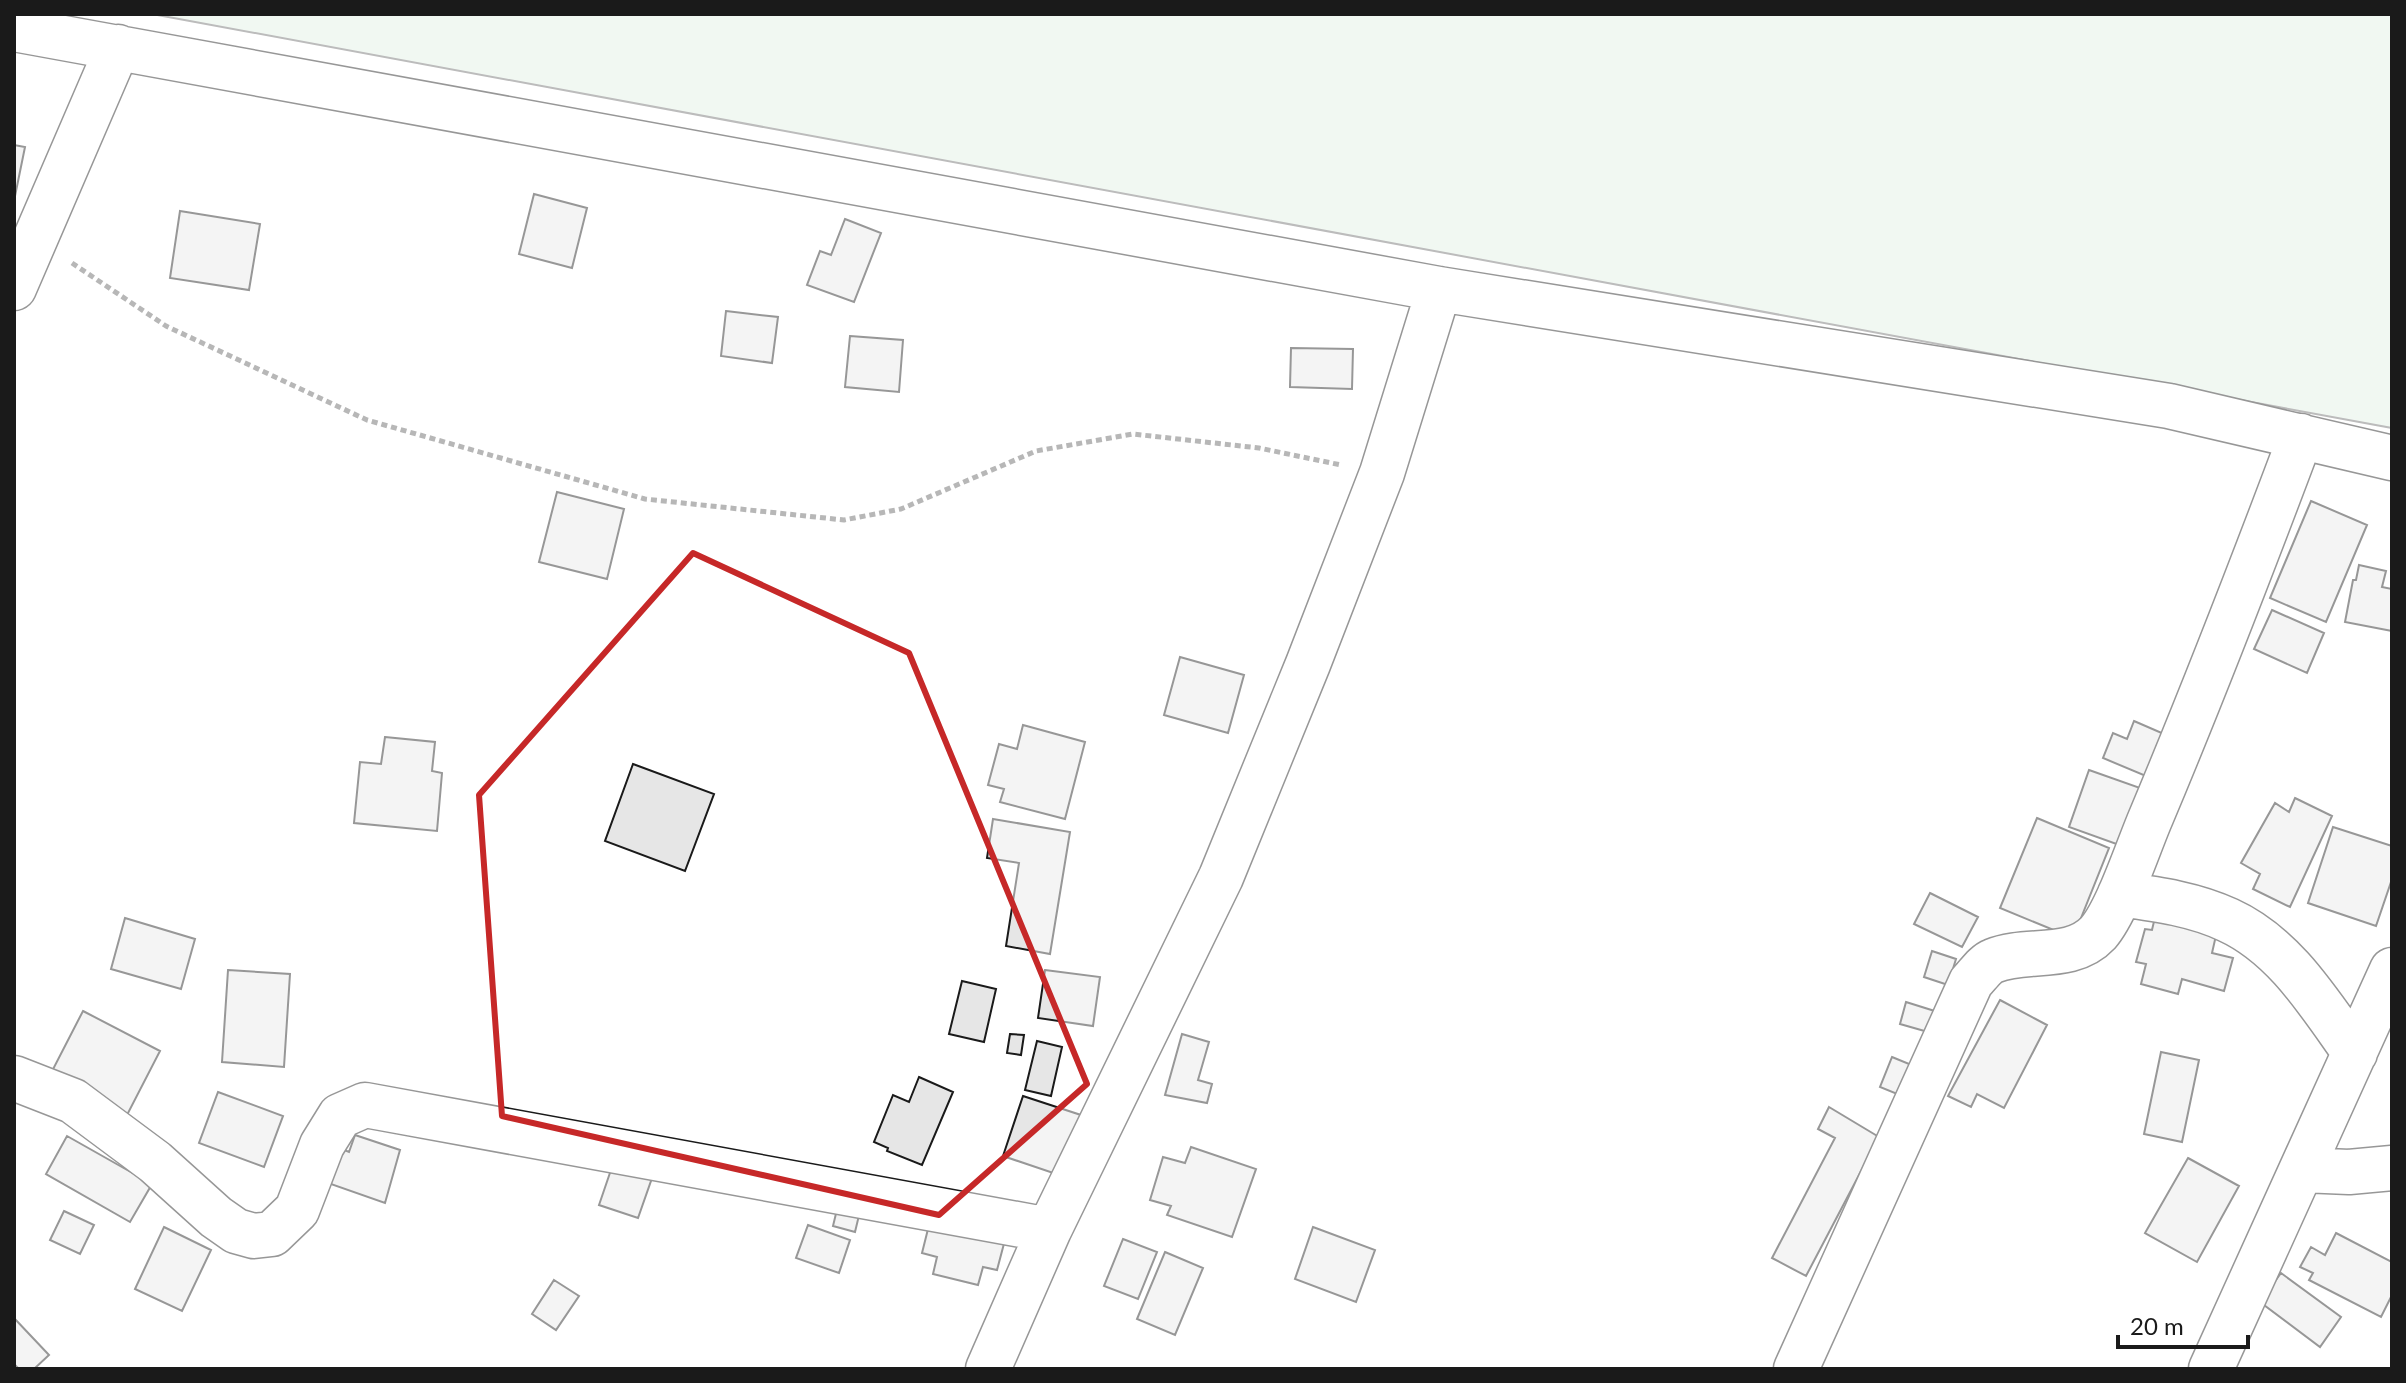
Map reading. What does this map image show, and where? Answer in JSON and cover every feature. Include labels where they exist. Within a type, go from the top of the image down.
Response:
[{"type":"street","points":[[14,29],[1439,289],[2169,406],[2392,458]]},
{"type":"street","points":[[14,288],[118,47]]},
{"type":"street","points":[[988,1369],[1049,1230],[1221,877],[1382,473],[1439,289]]},
{"type":"street","points":[[1796,1369],[1971,982],[1991,962],[2084,944],[2098,932],[2120,894],[2217,661],[2301,436]]},
{"type":"street","points":[[2120,894],[2179,903],[2229,920],[2277,952],[2310,990],[2355,1053]]},
{"type":"street","points":[[2216,1367],[2392,970]]},
{"type":"street","points":[[14,1078],[73,1101],[155,1162],[216,1217],[236,1231],[254,1236],[272,1234],[297,1210],[322,1145],[340,1116],[365,1105],[1049,1230]]},
{"type":"street","points":[[2302,1170],[2349,1172],[2392,1168]]},
{"type":"path","points":[[35,238],[166,326],[367,420],[645,499],[844,520],[901,509],[1036,451],[1133,434],[1259,448],[1382,473]]},
{"type":"highlighted area","points":[[693,553],[909,653],[1087,1084],[939,1215],[502,1116],[479,795]]},
{"type":"green space","points":[[152,14],[2392,14],[2392,428]]},
{"type":"building","points":[[14,145],[25,147],[14,201]]},
{"type":"building","points":[[534,194],[587,208],[572,268],[519,254]]},
{"type":"building","points":[[180,211],[260,224],[249,290],[170,278]]},
{"type":"building","points":[[845,219],[881,233],[854,302],[807,285],[820,251],[831,255]]},
{"type":"building","points":[[726,311],[778,317],[772,363],[721,356]]},
{"type":"building","points":[[850,336],[903,340],[899,392],[845,387]]},
{"type":"building","points":[[1291,348],[1353,349],[1352,389],[1290,387]]},
{"type":"building","points":[[557,492],[624,509],[607,579],[539,562]]},
{"type":"building","points":[[2311,501],[2367,525],[2326,622],[2270,598]]},
{"type":"building","points":[[2359,565],[2386,571],[2382,587],[2392,589],[2392,631],[2345,622]]},
{"type":"building","points":[[2272,610],[2324,633],[2307,673],[2254,649]]},
{"type":"building","points":[[1180,657],[1244,675],[1228,733],[1164,715]]},
{"type":"building","points":[[2134,721],[2171,737],[2153,779],[2103,758],[2113,733],[2127,739]]},
{"type":"building","points":[[1023,725],[1085,742],[1065,819],[1000,802],[1004,789],[988,785],[999,744],[1017,749]]},
{"type":"building","points":[[385,737],[435,742],[432,771],[442,773],[437,831],[354,823],[360,762],[381,764]]},
{"type":"building","points":[[633,764],[714,794],[685,871],[605,841]]},
{"type":"building","points":[[2089,770],[2143,789],[2122,846],[2069,827]]},
{"type":"building","points":[[2295,798],[2332,816],[2290,907],[2253,889],[2260,874],[2241,863],[2275,803],[2289,812]]},
{"type":"building","points":[[2037,818],[2109,848],[2073,938],[2000,908]]},
{"type":"building","points":[[993,819],[1070,832],[1050,954],[1006,946],[1019,863],[987,858]]},
{"type":"building","points":[[2333,827],[2392,846],[2392,879],[2376,926],[2308,903]]},
{"type":"building","points":[[1930,893],[1978,917],[1962,947],[1914,924]]},
{"type":"building","points":[[2156,913],[2217,931],[2212,953],[2233,958],[2224,991],[2182,979],[2178,994],[2141,984],[2146,964],[2136,962],[2145,929],[2152,930]]},
{"type":"building","points":[[125,918],[195,939],[181,989],[111,969]]},
{"type":"building","points":[[1932,951],[1956,959],[1948,985],[1924,977]]},
{"type":"building","points":[[228,970],[290,974],[284,1067],[222,1062]]},
{"type":"building","points":[[1045,970],[1100,977],[1093,1026],[1038,1018]]},
{"type":"building","points":[[962,981],[996,989],[984,1042],[949,1034]]},
{"type":"building","points":[[2000,1000],[2047,1025],[2004,1108],[1977,1094],[1971,1107],[1948,1096]]},
{"type":"building","points":[[1906,1002],[1941,1013],[1935,1034],[1900,1024]]},
{"type":"building","points":[[83,1011],[160,1051],[126,1117],[49,1077]]},
{"type":"building","points":[[1010,1034],[1024,1035],[1021,1055],[1007,1053]]},
{"type":"building","points":[[1182,1034],[1209,1042],[1198,1080],[1212,1084],[1207,1103],[1165,1095]]},
{"type":"building","points":[[1037,1041],[1062,1047],[1051,1096],[1025,1090]]},
{"type":"building","points":[[2161,1052],[2199,1060],[2182,1142],[2144,1134]]},
{"type":"building","points":[[1892,1057],[1919,1068],[1907,1098],[1880,1087]]},
{"type":"building","points":[[919,1077],[953,1092],[922,1165],[887,1151],[888,1148],[874,1142],[893,1095],[909,1102]]},
{"type":"building","points":[[218,1092],[283,1116],[264,1167],[199,1143]]},
{"type":"building","points":[[1023,1096],[1087,1117],[1068,1178],[1003,1156]]},
{"type":"building","points":[[1829,1107],[1879,1137],[1806,1276],[1772,1258],[1835,1138],[1818,1129]]},
{"type":"building","points":[[355,1135],[400,1150],[385,1203],[325,1182],[337,1147],[349,1152]]},
{"type":"building","points":[[67,1136],[152,1184],[130,1222],[46,1174]]},
{"type":"building","points":[[1191,1147],[1256,1169],[1232,1237],[1167,1215],[1171,1206],[1150,1200],[1163,1157],[1185,1163]]},
{"type":"building","points":[[2188,1158],[2239,1186],[2197,1262],[2145,1233]]},
{"type":"building","points":[[613,1164],[652,1178],[638,1218],[599,1205]]},
{"type":"building","points":[[839,1201],[861,1207],[855,1232],[833,1226]]},
{"type":"building","points":[[64,1211],[94,1225],[80,1254],[50,1240]]},
{"type":"building","points":[[931,1217],[1006,1236],[997,1270],[983,1267],[978,1285],[933,1274],[937,1257],[922,1253]]},
{"type":"building","points":[[808,1225],[850,1240],[839,1273],[796,1258]]},
{"type":"building","points":[[164,1227],[211,1250],[182,1311],[135,1289]]},
{"type":"building","points":[[1313,1227],[1375,1250],[1356,1302],[1295,1279]]},
{"type":"building","points":[[2336,1233],[2392,1262],[2392,1295],[2381,1317],[2309,1280],[2313,1273],[2300,1267],[2311,1247],[2325,1255]]},
{"type":"building","points":[[1123,1239],[1157,1252],[1138,1299],[1104,1286]]},
{"type":"building","points":[[1165,1252],[1203,1268],[1175,1335],[1137,1319]]},
{"type":"building","points":[[2281,1273],[2341,1317],[2320,1347],[2260,1302]]},
{"type":"building","points":[[554,1280],[579,1296],[556,1330],[532,1314]]},
{"type":"building","points":[[14,1318],[49,1355],[34,1369],[19,1369],[14,1364]]}]
